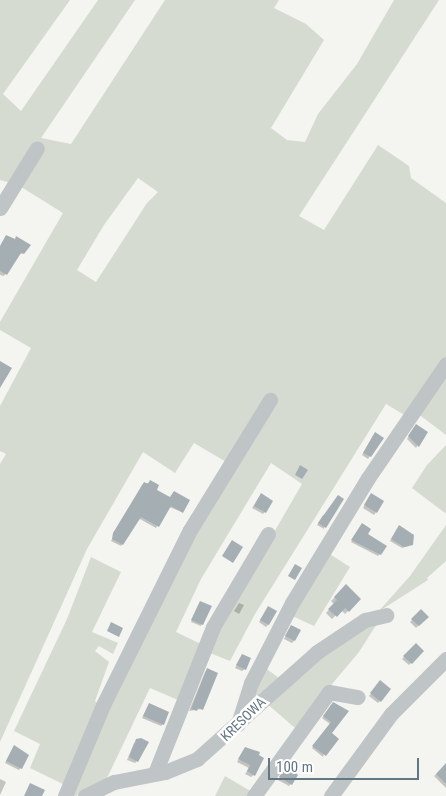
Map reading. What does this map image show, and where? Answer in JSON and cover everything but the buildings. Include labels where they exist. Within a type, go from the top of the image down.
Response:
[{"type":"street","points":[[0,208],[36,148]]},
{"type":"street","points":[[238,724],[251,683],[292,603],[372,471],[446,364]]},
{"type":"street","points":[[65,796],[103,705],[190,530],[270,400]]},
{"type":"street","points":[[155,774],[213,627],[268,534]]},
{"type":"street","name":"KRESOWA","points":[[85,796],[114,782],[155,774],[197,759],[317,652],[365,620],[386,615]]},
{"type":"street","points":[[331,796],[391,714],[446,659]]},
{"type":"street","points":[[254,796],[328,692],[358,697]]},
{"type":"shaded area","points":[[0,0],[70,0],[3,94],[21,111],[98,0],[135,0],[41,138],[71,144],[165,0],[279,0],[274,8],[306,24],[324,40],[271,128],[287,140],[305,142],[318,114],[357,64],[394,0],[439,0],[299,216],[324,230],[378,145],[409,166],[411,178],[446,203],[446,358],[406,416],[386,404],[255,614],[230,661],[205,651],[302,484],[271,463],[201,579],[176,632],[201,644],[178,700],[150,688],[107,778],[76,796],[68,796],[103,715],[228,463],[194,443],[175,473],[143,452],[87,549],[0,742],[0,464],[6,454],[0,451],[0,406],[31,348],[0,330],[0,322],[63,213],[18,185],[0,180]],"holes":[[[138,178],[158,192],[147,203],[96,282],[77,270],[104,225]]]},
{"type":"shaded area","points":[[446,371],[446,435],[417,413]]},
{"type":"shaded area","points":[[446,445],[445,513],[412,488],[427,465]]},
{"type":"shaded area","points":[[446,525],[446,561],[427,578],[428,580],[378,612],[410,576]]},
{"type":"shaded area","points":[[328,553],[350,567],[314,626],[290,615]]},
{"type":"shaded area","points":[[91,557],[121,572],[92,632],[118,643],[113,654],[99,646],[95,651],[109,662],[95,701],[99,706],[65,785],[30,768],[40,744],[14,731],[67,619]]},
{"type":"shaded area","points":[[380,619],[359,652],[295,728],[265,702],[289,678]]},
{"type":"shaded area","points":[[264,667],[279,678],[256,698],[251,694]]},
{"type":"shaded area","points":[[225,776],[252,792],[250,796],[215,796]]}]
